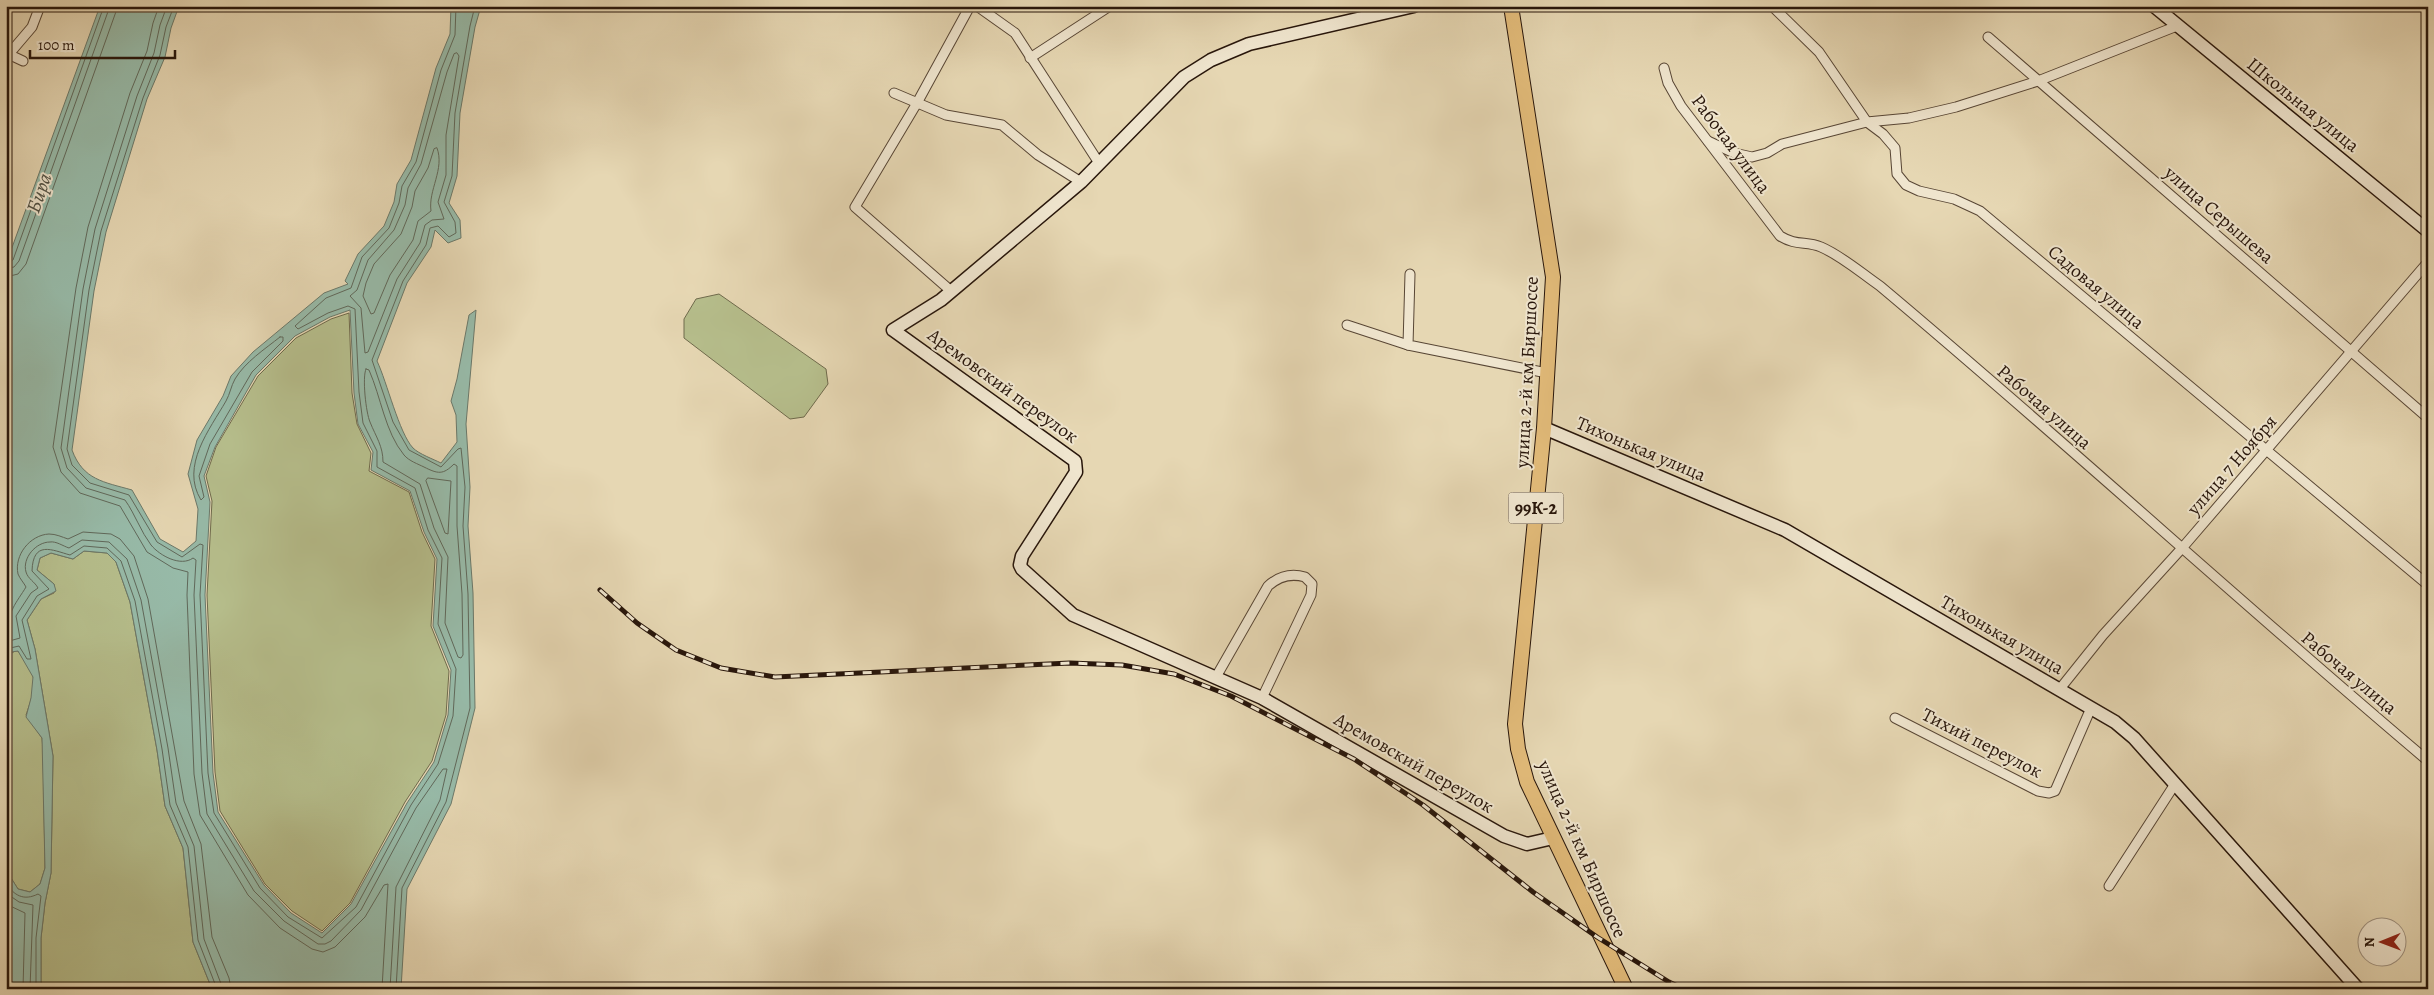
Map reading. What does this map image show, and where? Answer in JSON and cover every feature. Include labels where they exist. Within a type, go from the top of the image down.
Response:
[{"type":"main road","name":"улица 2-й км Биршоссе","points":[[1511,6],[1553,277],[1544,428],[1515,724],[1518,749],[1527,782],[1626,989]]},
{"type":"street","points":[[23,61],[8,53],[32,27],[40,6]]},
{"type":"street","points":[[951,291],[855,208],[917,103],[970,6]]},
{"type":"street","points":[[977,6],[1014,33],[1099,164]]},
{"type":"street","points":[[1030,58],[1110,6]]},
{"type":"street","name":"Аремовский переулок","points":[[1414,6],[1249,44],[1211,60],[1184,77],[1081,182],[951,291],[893,330],[1075,461],[1076,472],[1022,556],[1020,564],[1022,569],[1073,615],[1262,698],[1504,836],[1527,844],[1553,838]]},
{"type":"street","name":"Садовая улица","points":[[1772,6],[1818,52],[1867,122],[1883,134],[1895,148],[1897,174],[1906,185],[1919,191],[1954,199],[1980,211],[2428,585]]},
{"type":"street","name":"Школьная улица","points":[[2154,6],[2428,231]]},
{"type":"street","points":[[1705,140],[1734,153],[1752,157],[1767,153],[1782,144],[1867,122],[1909,118],[1956,107],[2038,81],[2177,26]]},
{"type":"street","name":"улица Серышева","points":[[1988,37],[2353,351],[2428,418]]},
{"type":"street","name":"Рабочая улица","points":[[1664,68],[1668,83],[1681,106],[1705,140],[1780,236],[1791,243],[1818,246],[1880,286],[2183,547],[2294,648],[2428,761]]},
{"type":"street","points":[[894,94],[946,115],[1002,125],[1038,155],[1081,182]]},
{"type":"street","name":"улица 7 Ноября","points":[[2059,690],[2103,636],[2183,547],[2428,262]]},
{"type":"street","points":[[1408,345],[1410,274]]},
{"type":"street","points":[[1347,325],[1408,345],[1547,373]]},
{"type":"street","name":"Тихонькая улица","points":[[1544,428],[1785,530],[2115,722],[2134,738],[2358,989]]},
{"type":"street","points":[[1216,677],[1268,586],[1277,579],[1288,576],[1305,576],[1312,584],[1311,595],[1262,698]]},
{"type":"street","name":"Тихий переулок","points":[[1894,718],[2038,791],[2049,793],[2055,791],[2091,708]]},
{"type":"street","points":[[2109,886],[2175,784]]},
{"type":"shaded area","points":[[719,294],[826,369],[828,384],[804,417],[790,419],[684,338],[684,319],[696,299]]},
{"type":"shaded area","points":[[349,313],[352,393],[357,424],[371,453],[369,471],[409,492],[422,532],[435,559],[431,626],[449,671],[446,715],[432,761],[405,802],[350,903],[322,931],[292,911],[265,884],[220,811],[215,772],[207,595],[212,501],[206,476],[216,447],[258,376],[296,338],[331,319]]},
{"type":"shaded area","points":[[84,551],[107,553],[116,562],[130,602],[157,750],[165,806],[183,848],[193,942],[212,989],[41,989],[41,938],[51,873],[53,756],[35,649],[27,620],[41,599],[54,593],[54,584],[37,570],[40,558],[51,553],[73,559]]},
{"type":"shaded area","points":[[18,651],[33,676],[33,693],[26,715],[42,738],[43,750],[45,868],[40,884],[30,892],[18,889],[6,870],[6,657]]},
{"type":"water","name":"Бира","points":[[100,6],[179,6],[171,28],[165,57],[147,99],[106,232],[94,291],[72,450],[82,468],[88,474],[104,482],[132,490],[160,539],[183,552],[196,541],[198,509],[188,474],[197,440],[223,396],[231,376],[253,352],[324,293],[348,284],[345,281],[358,254],[384,226],[394,202],[397,184],[411,160],[436,68],[450,34],[451,6],[481,6],[475,27],[460,113],[457,176],[449,203],[460,220],[461,238],[448,243],[435,230],[431,247],[407,283],[377,361],[408,441],[413,448],[422,454],[441,463],[457,442],[456,415],[451,401],[469,315],[476,310],[466,424],[470,487],[468,526],[473,593],[475,708],[451,804],[407,889],[401,989],[212,989],[193,942],[183,848],[165,806],[157,750],[130,602],[116,562],[107,553],[84,551],[73,559],[51,553],[40,558],[37,570],[54,584],[56,591],[41,599],[27,620],[35,649],[53,756],[51,873],[41,938],[41,989],[6,989],[6,870],[18,889],[30,892],[40,884],[45,868],[42,738],[26,717],[31,698],[33,677],[18,651],[11,652],[6,657],[6,264]],"holes":[[[350,310],[354,393],[358,424],[373,452],[371,470],[410,491],[424,532],[437,559],[433,626],[451,670],[448,715],[434,762],[407,803],[351,904],[322,933],[291,913],[264,885],[218,812],[213,773],[205,595],[210,502],[204,476],[215,447],[256,375],[295,336],[330,317]]]},
{"type":"railway","points":[[600,590],[637,623],[676,650],[721,668],[775,677],[1070,663],[1122,665],[1174,674],[1231,696],[1354,759],[1423,805],[1533,892],[1597,937],[1669,982],[1684,989]]}]
